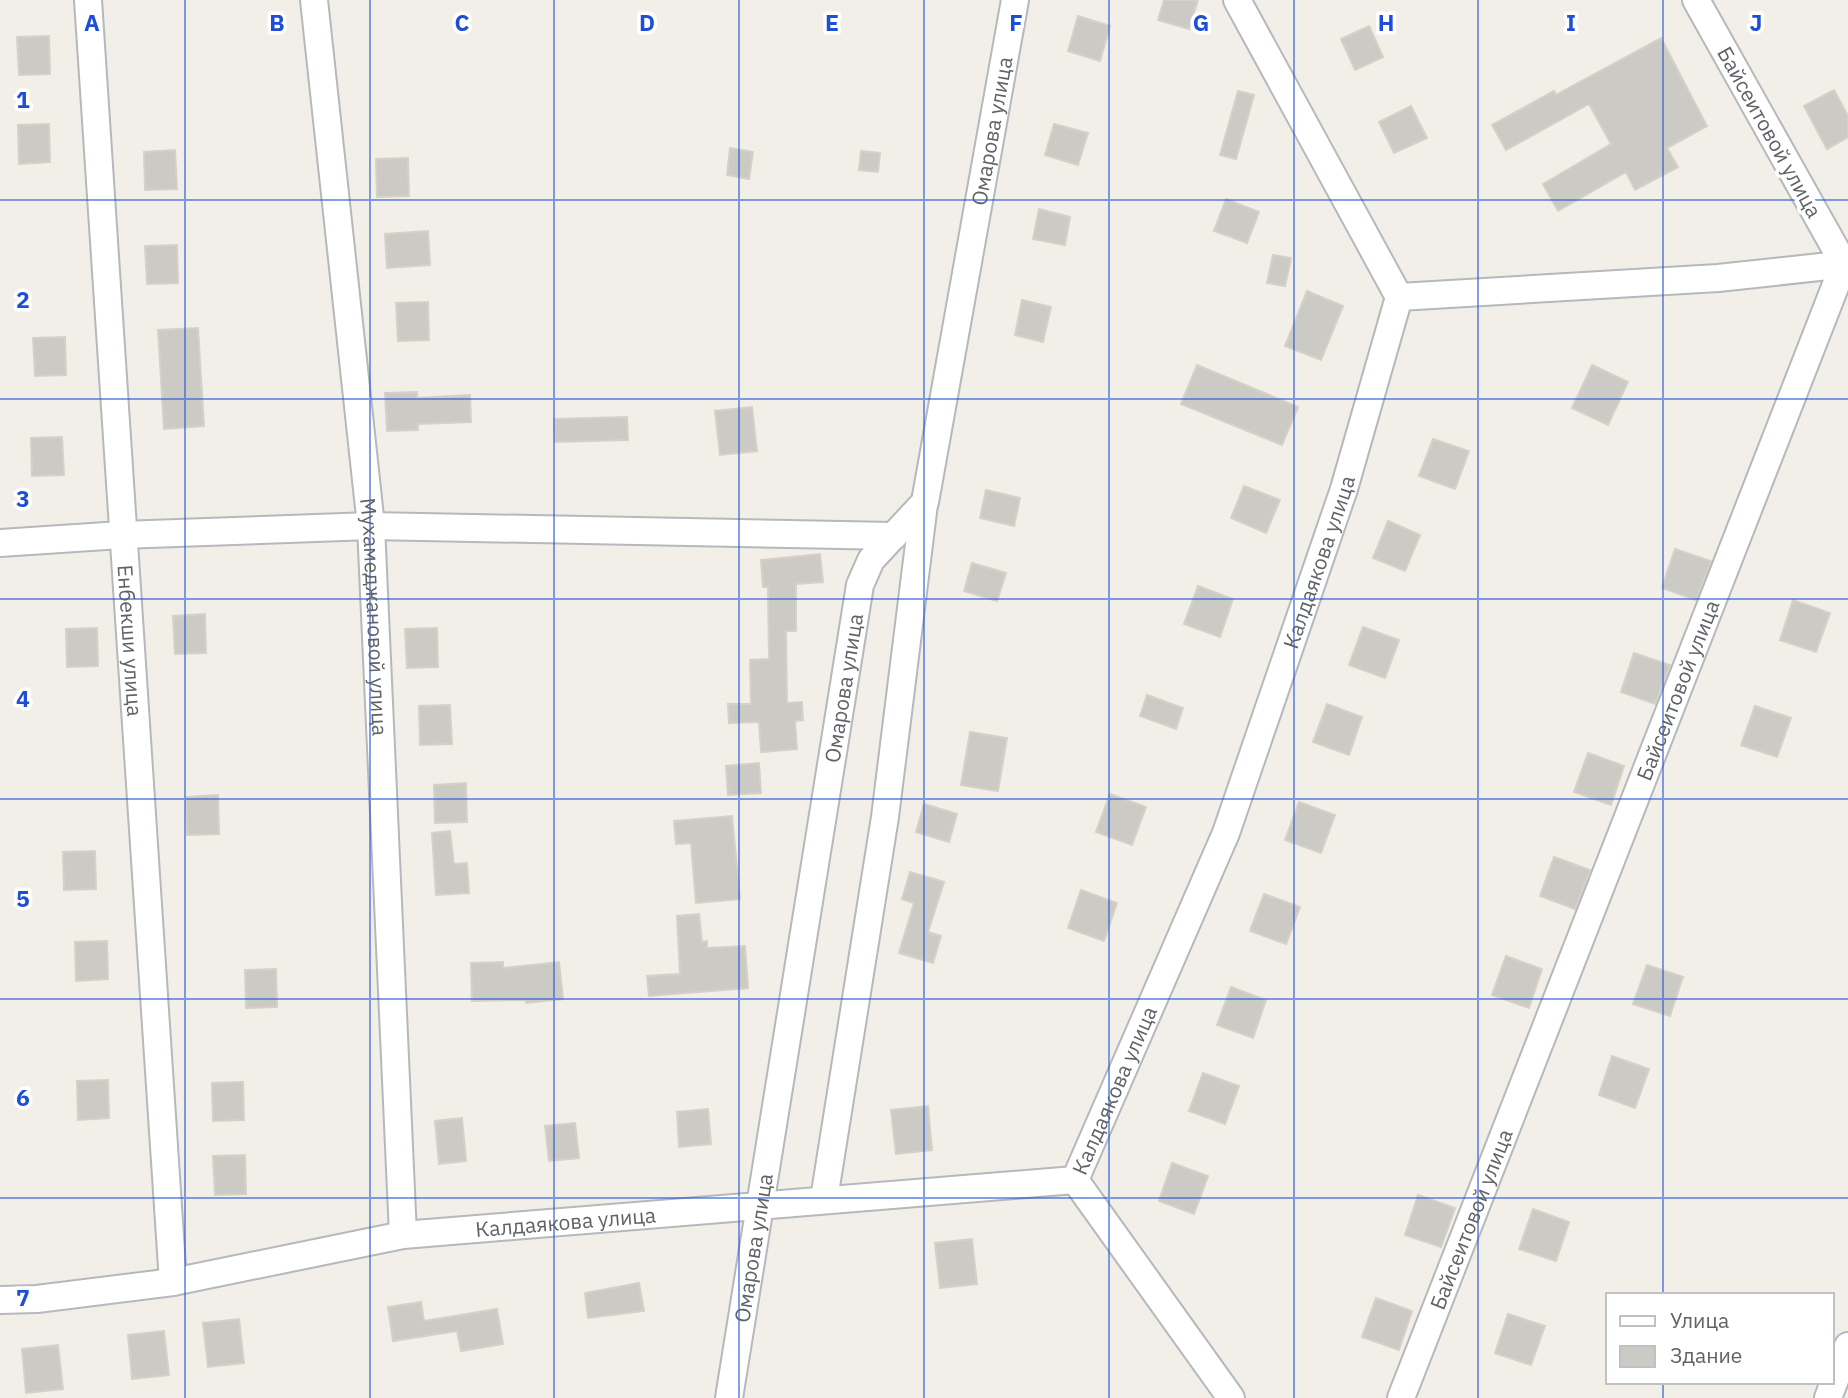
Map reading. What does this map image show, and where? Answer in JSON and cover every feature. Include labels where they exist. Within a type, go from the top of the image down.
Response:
[{"type":"street","name":"Енбекши улица","points":[[88,0],[121,535],[173,1282]]},
{"type":"street","name":"Мухамеджановой улица","points":[[314,0],[371,526],[403,1235]]},
{"type":"street","name":"Омарова улица","points":[[729,1398],[860,585],[871,560],[925,502],[1016,0]]},
{"type":"street","points":[[1237,0],[1398,297],[1718,278],[1846,264]]},
{"type":"street","name":"Байсеитовой улица","points":[[1401,1398],[1846,264],[1696,0]]},
{"type":"street","name":"Калдаякова улица","points":[[0,1300],[37,1299],[173,1282],[403,1235],[1075,1180],[1226,833],[1344,489],[1398,297]]},
{"type":"street","points":[[824,1199],[885,817],[925,502]]},
{"type":"street","points":[[0,543],[121,535],[371,526],[894,536]]},
{"type":"street","points":[[1075,1180],[1231,1398]]},
{"type":"street","points":[[1834,1382],[1848,1346]]},
{"type":"building","points":[[1164,0],[1198,0],[1189,29],[1158,20]]},
{"type":"building","points":[[1078,16],[1110,26],[1100,61],[1068,51]]},
{"type":"building","points":[[1369,26],[1383,57],[1355,70],[1341,39]]},
{"type":"building","points":[[49,36],[50,74],[19,75],[17,37]]},
{"type":"building","points":[[1661,38],[1707,126],[1667,148],[1678,167],[1635,190],[1626,172],[1558,211],[1543,184],[1611,144],[1589,104],[1506,150],[1492,125],[1554,91],[1556,95]]},
{"type":"building","points":[[1834,90],[1848,116],[1848,137],[1827,149],[1804,106]]},
{"type":"building","points":[[1238,91],[1254,95],[1236,159],[1220,155]]},
{"type":"building","points":[[1411,106],[1427,138],[1394,153],[1379,122]]},
{"type":"building","points":[[49,124],[50,162],[19,164],[18,125]]},
{"type":"building","points":[[1054,124],[1088,133],[1078,165],[1045,155]]},
{"type":"building","points":[[730,148],[753,152],[749,179],[727,175]]},
{"type":"building","points":[[175,150],[177,189],[145,190],[144,152]]},
{"type":"building","points":[[861,151],[880,153],[878,172],[859,170]]},
{"type":"building","points":[[408,158],[409,196],[377,197],[376,159]]},
{"type":"building","points":[[1226,199],[1259,212],[1247,243],[1214,231]]},
{"type":"building","points":[[1039,209],[1070,217],[1065,245],[1033,239]]},
{"type":"building","points":[[428,231],[430,265],[387,268],[385,234]]},
{"type":"building","points":[[177,245],[178,283],[147,284],[145,246]]},
{"type":"building","points":[[1273,255],[1291,258],[1285,286],[1267,283]]},
{"type":"building","points":[[1307,291],[1343,306],[1321,360],[1285,346]]},
{"type":"building","points":[[1022,300],[1051,307],[1043,342],[1015,335]]},
{"type":"building","points":[[428,302],[429,340],[398,341],[396,303]]},
{"type":"building","points":[[198,328],[204,426],[164,429],[158,330]]},
{"type":"building","points":[[65,337],[66,375],[35,376],[33,338]]},
{"type":"building","points":[[1197,365],[1298,407],[1282,445],[1181,404]]},
{"type":"building","points":[[1592,365],[1628,382],[1608,425],[1572,408]]},
{"type":"building","points":[[417,392],[417,398],[470,395],[471,422],[418,424],[418,430],[387,431],[385,393]]},
{"type":"building","points":[[752,407],[757,451],[720,455],[715,411]]},
{"type":"building","points":[[627,417],[628,440],[555,442],[554,419]]},
{"type":"building","points":[[62,437],[64,475],[32,476],[31,438]]},
{"type":"building","points":[[1433,439],[1469,451],[1455,489],[1419,476]]},
{"type":"building","points":[[1244,486],[1280,500],[1266,533],[1231,518]]},
{"type":"building","points":[[986,490],[1020,498],[1014,526],[980,518]]},
{"type":"building","points":[[1388,521],[1420,535],[1405,571],[1373,558]]},
{"type":"building","points":[[1675,549],[1711,561],[1696,600],[1662,588]]},
{"type":"building","points":[[820,554],[823,582],[796,584],[796,631],[786,631],[787,703],[802,702],[803,720],[795,721],[797,749],[761,752],[759,722],[729,723],[728,704],[751,704],[750,660],[769,659],[768,587],[763,587],[761,560]]},
{"type":"building","points":[[972,563],[1006,573],[997,601],[964,591]]},
{"type":"building","points":[[1198,586],[1233,599],[1220,637],[1184,624]]},
{"type":"building","points":[[1793,600],[1830,613],[1816,652],[1780,640]]},
{"type":"building","points":[[205,614],[206,653],[175,654],[173,616]]},
{"type":"building","points":[[1363,627],[1399,640],[1385,678],[1349,665]]},
{"type":"building","points":[[97,628],[98,666],[67,667],[66,629]]},
{"type":"building","points":[[437,628],[438,667],[407,668],[405,629]]},
{"type":"building","points":[[1634,653],[1670,665],[1655,704],[1621,692]]},
{"type":"building","points":[[1147,695],[1183,708],[1176,729],[1140,716]]},
{"type":"building","points":[[1327,704],[1362,717],[1349,755],[1313,742]]},
{"type":"building","points":[[450,705],[452,744],[420,745],[419,706]]},
{"type":"building","points":[[1755,706],[1791,718],[1777,757],[1741,745]]},
{"type":"building","points":[[970,732],[1007,738],[998,791],[961,785]]},
{"type":"building","points":[[1588,753],[1624,766],[1611,805],[1574,792]]},
{"type":"building","points":[[759,763],[761,793],[728,795],[726,766]]},
{"type":"building","points":[[466,783],[467,822],[435,823],[434,785]]},
{"type":"building","points":[[1110,794],[1146,807],[1132,845],[1096,832]]},
{"type":"building","points":[[218,795],[219,834],[187,835],[186,797]]},
{"type":"building","points":[[1299,802],[1335,815],[1321,853],[1285,840]]},
{"type":"building","points":[[924,804],[957,814],[949,842],[916,832]]},
{"type":"building","points":[[732,816],[740,899],[696,903],[691,843],[676,844],[674,821]]},
{"type":"building","points":[[450,831],[454,864],[467,863],[469,893],[436,895],[432,833]]},
{"type":"building","points":[[95,851],[96,889],[64,890],[63,852]]},
{"type":"building","points":[[1554,857],[1590,870],[1575,909],[1540,896]]},
{"type":"building","points":[[910,872],[944,882],[928,932],[941,936],[933,963],[899,953],[914,903],[902,899]]},
{"type":"building","points":[[1081,890],[1117,903],[1104,941],[1068,928]]},
{"type":"building","points":[[1264,894],[1300,907],[1286,944],[1250,931]]},
{"type":"building","points":[[699,914],[702,942],[707,941],[707,948],[745,946],[748,988],[649,996],[647,976],[680,974],[677,916]]},
{"type":"building","points":[[107,941],[108,979],[76,981],[75,942]]},
{"type":"building","points":[[1506,956],[1542,969],[1529,1008],[1492,995]]},
{"type":"building","points":[[503,962],[503,968],[559,962],[563,999],[526,1003],[526,1000],[472,1001],[471,963]]},
{"type":"building","points":[[1647,965],[1683,977],[1670,1016],[1633,1004]]},
{"type":"building","points":[[276,969],[277,1007],[246,1008],[245,970]]},
{"type":"building","points":[[1231,987],[1266,1000],[1253,1038],[1217,1025]]},
{"type":"building","points":[[1612,1056],[1649,1069],[1635,1108],[1599,1095]]},
{"type":"building","points":[[1203,1073],[1239,1086],[1225,1124],[1189,1111]]},
{"type":"building","points":[[108,1080],[109,1118],[78,1120],[77,1081]]},
{"type":"building","points":[[243,1082],[244,1120],[213,1121],[212,1083]]},
{"type":"building","points":[[928,1106],[932,1150],[896,1154],[891,1110]]},
{"type":"building","points":[[708,1109],[711,1144],[679,1147],[677,1112]]},
{"type":"building","points":[[462,1118],[466,1161],[439,1164],[435,1121]]},
{"type":"building","points":[[575,1123],[579,1158],[549,1161],[545,1126]]},
{"type":"building","points":[[245,1155],[246,1194],[215,1195],[213,1156]]},
{"type":"building","points":[[1172,1163],[1208,1176],[1194,1214],[1159,1201]]},
{"type":"building","points":[[1418,1195],[1455,1208],[1441,1247],[1405,1235]]},
{"type":"building","points":[[1533,1209],[1569,1222],[1556,1261],[1519,1249]]},
{"type":"building","points":[[972,1239],[977,1284],[940,1288],[935,1243]]},
{"type":"building","points":[[639,1283],[644,1311],[588,1318],[585,1293]]},
{"type":"building","points":[[1376,1298],[1412,1311],[1399,1350],[1362,1337]]},
{"type":"building","points":[[421,1302],[424,1321],[497,1309],[503,1344],[461,1351],[457,1331],[393,1341],[388,1307]]},
{"type":"building","points":[[1508,1314],[1545,1326],[1531,1365],[1495,1353]]},
{"type":"building","points":[[239,1319],[244,1363],[208,1367],[203,1323]]},
{"type":"building","points":[[164,1331],[169,1375],[132,1379],[128,1335]]},
{"type":"building","points":[[58,1345],[63,1389],[26,1393],[22,1349]]}]
